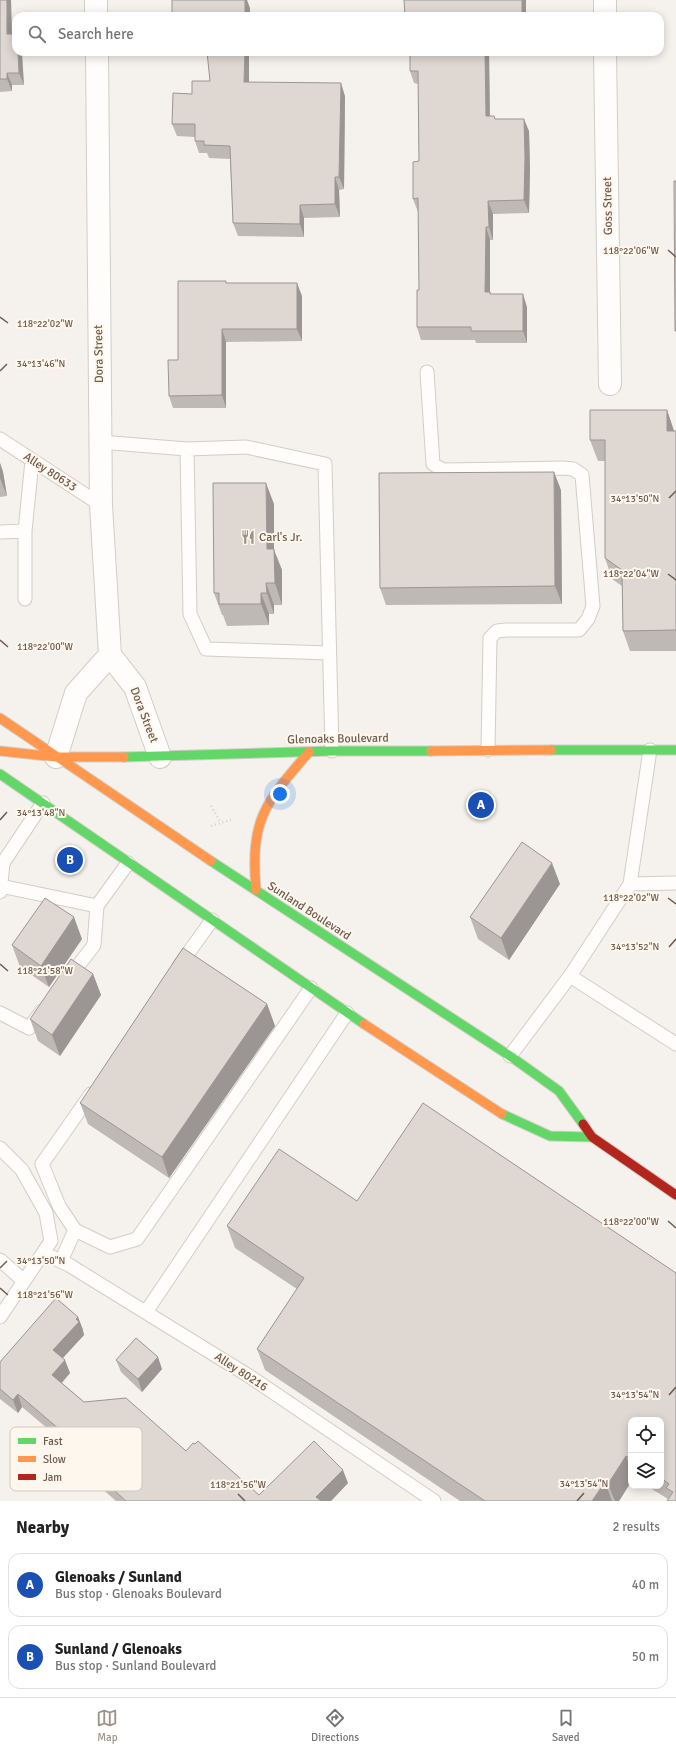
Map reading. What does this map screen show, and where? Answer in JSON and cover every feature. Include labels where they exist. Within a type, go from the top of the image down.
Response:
[{"type":"main road","name":"Sunland Boulevard","points":[[0,718],[256,890],[510,1056],[559,1091],[592,1137],[676,1195]]},
{"type":"main road","name":"Glenoaks Boulevard","points":[[0,751],[56,757],[160,757],[188,754],[332,751],[676,750]]},
{"type":"main road","points":[[256,890],[253,864],[260,818],[274,794],[309,752]]},
{"type":"main road","points":[[0,774],[347,1013],[498,1113],[550,1136],[592,1137]]},
{"type":"street","points":[[96,0],[96,12]]},
{"type":"street","points":[[605,0],[605,12]]},
{"type":"street","name":"Dora Street","points":[[97,56],[101,505],[110,655],[135,687],[160,757]]},
{"type":"street","name":"Goss Street","points":[[605,56],[610,384]]},
{"type":"street","points":[[56,757],[76,692],[110,655]]},
{"type":"lane","points":[[427,372],[432,464],[444,470],[563,468],[573,470],[582,475],[593,606],[588,619],[579,630],[506,630],[497,631],[490,638],[488,750]]},
{"type":"lane","name":"Alley 80633","points":[[0,439],[101,505]]},
{"type":"lane","points":[[100,442],[187,449],[246,447],[325,464],[332,751]]},
{"type":"lane","points":[[187,449],[190,614],[206,649],[329,653]]},
{"type":"lane","points":[[25,599],[25,531],[32,461]]},
{"type":"lane","points":[[0,532],[25,531]]},
{"type":"lane","points":[[510,1056],[570,976],[630,884],[650,750]]},
{"type":"lane","points":[[43,803],[2,863],[0,889],[97,906]]},
{"type":"lane","points":[[62,987],[94,945],[97,906],[128,863]]},
{"type":"lane","points":[[630,884],[676,883]]},
{"type":"lane","points":[[171,978],[212,920]]},
{"type":"lane","points":[[570,976],[676,1044]]},
{"type":"lane","points":[[42,1164],[59,1206],[75,1230],[110,1247],[136,1239],[311,988]]},
{"type":"lane","points":[[0,1013],[29,1028],[52,999]]},
{"type":"lane","points":[[146,1312],[347,1013]]},
{"type":"lane","points":[[29,1182],[100,1081]]},
{"type":"lane","points":[[0,1148],[22,1170],[29,1182],[46,1213],[51,1241],[0,1317]]},
{"type":"lane","points":[[61,1261],[75,1230]]},
{"type":"lane","name":"Alley 80216","points":[[43,1253],[61,1261],[249,1376],[434,1501]]},
{"type":"lane","points":[[0,1260],[24,1281]]},
{"type":"path","points":[[211,806],[221,823]]},
{"type":"building","points":[[0,0],[7,0],[7,34],[12,34],[12,56],[18,56],[19,73],[7,73],[7,79],[0,79]]},
{"type":"building","points":[[172,0],[245,0],[245,12],[172,12]]},
{"type":"building","points":[[404,0],[522,0],[522,12],[405,12]]},
{"type":"building","points":[[207,56],[245,56],[244,82],[341,83],[339,177],[335,177],[335,204],[300,205],[300,224],[233,223],[230,146],[204,145],[204,141],[195,141],[195,124],[172,124],[173,93],[192,94],[192,81],[210,81]]},
{"type":"building","points":[[410,56],[485,56],[486,116],[494,116],[495,119],[524,119],[524,200],[488,201],[489,227],[486,227],[485,292],[490,292],[490,294],[523,294],[523,331],[471,331],[471,327],[417,327],[417,290],[419,290],[418,198],[413,199],[413,162],[419,161],[418,71],[410,71]]},
{"type":"building","points":[[674,181],[676,181],[676,331],[675,331]]},
{"type":"building","points":[[178,281],[297,283],[297,329],[222,329],[222,395],[169,396],[168,360],[178,360]]},
{"type":"building","points":[[590,410],[667,410],[667,431],[676,431],[676,630],[623,631],[622,570],[605,558],[605,440],[590,440]]},
{"type":"building","points":[[554,472],[555,586],[380,588],[379,473]]},
{"type":"building","name":"Carl's Jr.","points":[[213,483],[266,483],[267,549],[274,549],[275,583],[266,583],[267,593],[261,593],[261,604],[219,604],[219,593],[214,593]]},
{"type":"building","points":[[522,842],[552,863],[501,938],[470,917]]},
{"type":"building","points":[[45,898],[74,917],[41,966],[12,945]]},
{"type":"building","points":[[183,948],[267,1004],[162,1157],[80,1103]]},
{"type":"building","points":[[71,959],[93,974],[52,1035],[30,1019]]},
{"type":"building","points":[[423,1103],[676,1273],[676,1501],[667,1501],[673,1492],[666,1488],[669,1484],[664,1480],[664,1417],[628,1417],[628,1457],[626,1456],[608,1484],[605,1482],[592,1501],[485,1501],[257,1349],[304,1278],[227,1226],[279,1149],[357,1201]]},
{"type":"building","points":[[56,1298],[78,1317],[76,1319],[79,1322],[53,1350],[65,1360],[52,1375],[84,1402],[126,1398],[186,1451],[193,1443],[195,1444],[198,1441],[259,1495],[314,1441],[343,1470],[316,1497],[321,1501],[126,1501],[115,1491],[142,1491],[142,1427],[57,1427],[18,1394],[13,1400],[0,1389],[0,1362]]},
{"type":"building","points":[[136,1338],[158,1357],[138,1379],[116,1360]]},
{"type":"traffic: fast","points":[[551,750],[676,750]]},
{"type":"traffic: fast","points":[[124,757],[332,751],[431,751]]},
{"type":"traffic: fast","points":[[0,774],[364,1024]]},
{"type":"traffic: fast","points":[[211,861],[510,1056],[559,1091],[583,1124]]},
{"type":"traffic: fast","points":[[502,1114],[550,1136],[592,1137]]},
{"type":"traffic: slow","points":[[0,718],[211,861]]},
{"type":"traffic: slow","points":[[431,751],[551,750]]},
{"type":"traffic: slow","points":[[0,751],[56,757],[124,757]]},
{"type":"traffic: slow","points":[[256,890],[256,846],[259,829],[264,814],[271,799],[281,785],[309,752]]},
{"type":"traffic: slow","points":[[364,1024],[502,1114]]},
{"type":"traffic: jam","points":[[583,1124],[592,1137],[676,1195]]},
{"type":"place","name":"Carl's Jr.","points":[[248,537]]},
{"type":"place","name":"Glenoaks / Sunland","points":[[481,805]]},
{"type":"place","name":"Sunland / Glenoaks","points":[[70,860]]}]
